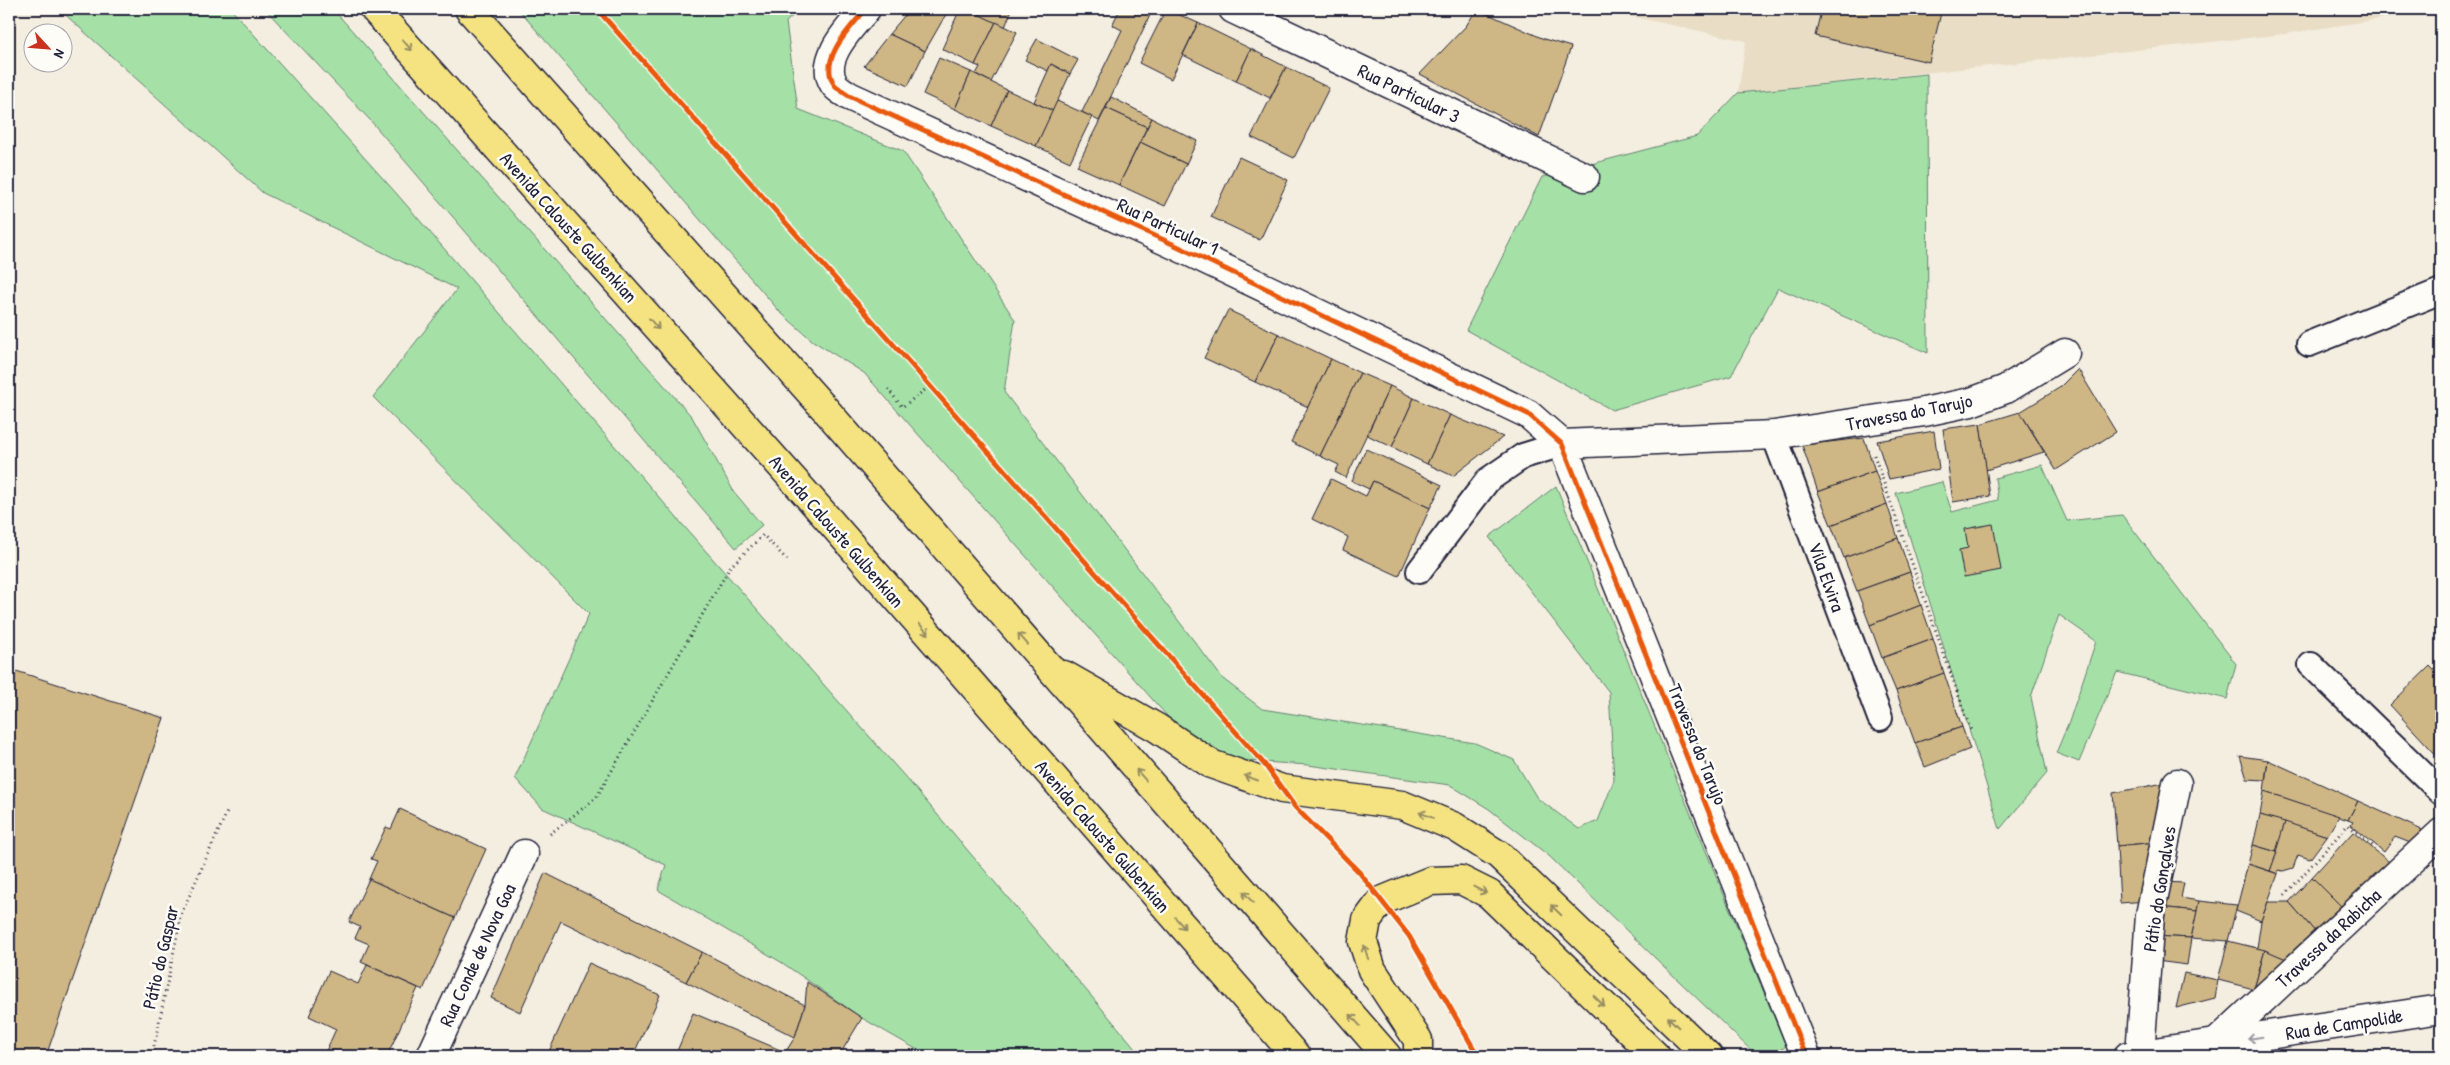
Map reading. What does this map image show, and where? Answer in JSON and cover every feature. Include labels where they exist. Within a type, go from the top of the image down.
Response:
[{"type":"main road","name":"Avenida Calouste Gulbenkian","points":[[374,9],[807,495],[1296,1056]]},
{"type":"main road","points":[[469,9],[825,409],[1044,664],[1387,1056]]},
{"type":"main road","points":[[1044,664],[1157,728],[1210,764],[1282,788],[1402,805],[1455,827],[1499,855],[1708,1056]]},
{"type":"main road","points":[[1418,1056],[1418,1040],[1372,970],[1363,942],[1367,920],[1380,901],[1430,881],[1460,880],[1489,894],[1656,1056]]},
{"type":"street","name":"Rua Particular 1","points":[[866,9],[837,44],[829,68],[834,85],[849,96],[1177,246],[1528,414],[1562,444]]},
{"type":"street","name":"Rua Particular 3","points":[[1233,9],[1585,177]]},
{"type":"street","name":"Travessa do Tarujo","points":[[1806,1056],[1562,444],[1774,435],[1924,412],[1971,402],[2006,390],[2065,353]]},
{"type":"street","name":"Pátio do Gonçalves","points":[[2134,1055],[2150,915],[2177,783]]},
{"type":"street","name":"Travessa da Rabicha","points":[[2215,1044],[2441,833]]},
{"type":"street","name":"Rua Conde de Nova Goa","points":[[430,1056],[524,854]]},
{"type":"street","name":"Rua de Campolide","points":[[2134,1055],[2441,1009]]},
{"type":"lane","points":[[2310,344],[2441,291]]},
{"type":"lane","name":"Vila Elvira","points":[[1774,435],[1880,718]]},
{"type":"lane","points":[[1419,571],[1488,480],[1523,456],[1562,444]]},
{"type":"lane","points":[[2310,665],[2441,792]]},
{"type":"path","points":[[923,378],[935,392]]},
{"type":"path","points":[[888,389],[902,408],[930,386]]},
{"type":"path","points":[[1879,470],[1970,731]]},
{"type":"path","points":[[524,854],[596,798],[730,567],[762,534],[789,562]]},
{"type":"path","points":[[2285,895],[2348,825],[2402,870]]},
{"type":"shaded area","points":[[1597,9],[2426,9],[2398,16],[2285,34],[1738,93],[1746,41]]},
{"type":"green space","points":[[59,9],[231,9],[396,193],[689,532],[914,787],[1142,1056],[928,1056],[862,1018],[781,962],[658,890],[666,865],[542,808],[515,778],[589,614],[373,397],[457,289],[263,193]]},
{"type":"green space","points":[[265,9],[333,9],[692,417],[734,492],[762,525],[736,548],[370,120]]},
{"type":"green space","points":[[518,9],[800,9],[786,22],[798,109],[903,151],[1015,320],[1004,392],[1223,679],[1262,709],[1475,743],[1514,760],[1537,798],[1579,829],[1598,821],[1614,780],[1609,692],[1489,537],[1556,486],[1786,1046],[1773,1056],[1757,1056],[1549,856],[1489,809],[1450,785],[1308,765],[1233,760],[1175,725],[864,373],[813,341],[780,312]]},
{"type":"green space","points":[[1927,74],[1928,353],[1778,288],[1731,376],[1612,410],[1466,330],[1542,177],[1697,136],[1738,93]]},
{"type":"green space","points":[[2042,465],[2067,521],[2122,515],[2236,664],[2227,699],[2117,672],[2079,762],[2056,753],[2069,722],[2096,641],[2059,615],[2031,697],[2047,773],[2000,829],[1896,493],[1942,482],[1952,512],[1998,500],[1995,478]]},
{"type":"building","points":[[910,9],[949,9],[925,51],[889,34]]},
{"type":"building","points":[[960,9],[967,9],[996,22],[975,65],[942,49]]},
{"type":"building","points":[[983,9],[1012,9],[1005,27],[980,15]]},
{"type":"building","points":[[1120,9],[1153,9],[1099,121],[1082,112],[1122,30],[1112,25]]},
{"type":"building","points":[[1166,9],[1198,23],[1171,79],[1139,63]]},
{"type":"building","points":[[1477,9],[1544,39],[1571,47],[1539,137],[1420,74],[1466,26]]},
{"type":"building","points":[[1704,9],[1729,9],[1728,14]]},
{"type":"building","points":[[1811,9],[1942,9],[1929,62],[1815,36],[1821,11]]},
{"type":"building","points":[[996,22],[1017,32],[991,82],[976,74],[980,67],[975,65]]},
{"type":"building","points":[[1198,23],[1251,49],[1236,81],[1183,55]]},
{"type":"building","points":[[889,34],[925,51],[908,86],[864,66]]},
{"type":"building","points":[[1037,39],[1078,60],[1070,74],[1051,64],[1048,71],[1025,60]]},
{"type":"building","points":[[1251,49],[1286,67],[1270,98],[1236,81]]},
{"type":"building","points":[[939,58],[971,72],[955,109],[923,94]]},
{"type":"building","points":[[1051,64],[1070,74],[1053,111],[1034,102]]},
{"type":"building","points":[[1286,67],[1329,88],[1294,158],[1251,137]]},
{"type":"building","points":[[971,72],[1007,90],[991,126],[955,109]]},
{"type":"building","points":[[1007,90],[1053,111],[1036,146],[991,126]]},
{"type":"building","points":[[1111,97],[1152,118],[1147,127],[1106,108]]},
{"type":"building","points":[[1057,101],[1092,117],[1070,162],[1036,146]]},
{"type":"building","points":[[1106,108],[1147,127],[1119,185],[1077,166]]},
{"type":"building","points":[[1152,118],[1197,141],[1186,164],[1140,142]]},
{"type":"building","points":[[1140,142],[1186,164],[1165,206],[1119,185]]},
{"type":"building","points":[[1239,157],[1288,180],[1260,240],[1211,217]]},
{"type":"building","points":[[1228,310],[1279,334],[1255,382],[1204,358]]},
{"type":"building","points":[[1279,334],[1331,359],[1308,407],[1255,382]]},
{"type":"building","points":[[1331,359],[1360,373],[1320,456],[1291,442]]},
{"type":"building","points":[[2078,369],[2116,432],[2056,470],[2020,412],[2059,388]]},
{"type":"building","points":[[1360,373],[1390,386],[1346,478],[1335,472],[1339,465],[1320,456]]},
{"type":"building","points":[[1390,386],[1414,398],[1392,447],[1367,435]]},
{"type":"building","points":[[1414,398],[1450,415],[1427,464],[1392,447]]},
{"type":"building","points":[[2020,412],[2044,452],[1986,470],[1980,424]]},
{"type":"building","points":[[1450,415],[1503,437],[1453,476],[1427,464]]},
{"type":"building","points":[[1980,424],[1990,496],[1953,502],[1943,429]]},
{"type":"building","points":[[1934,431],[1939,469],[1889,479],[1877,441]]},
{"type":"building","points":[[1864,438],[1875,471],[1818,492],[1802,445]]},
{"type":"building","points":[[1366,449],[1442,485],[1430,508],[1373,481],[1369,489],[1352,481]]},
{"type":"building","points":[[1875,471],[1887,504],[1831,525],[1818,492]]},
{"type":"building","points":[[1331,479],[1366,496],[1373,481],[1430,508],[1399,576],[1343,550],[1348,537],[1312,519]]},
{"type":"building","points":[[1887,504],[1898,538],[1844,558],[1831,525]]},
{"type":"building","points":[[1993,524],[2001,570],[1964,577],[1959,550],[1968,548],[1965,529]]},
{"type":"building","points":[[1898,538],[1910,572],[1857,591],[1844,558]]},
{"type":"building","points":[[1910,572],[1921,605],[1870,625],[1857,591]]},
{"type":"building","points":[[1921,605],[1933,639],[1882,658],[1870,625]]},
{"type":"building","points":[[1933,639],[1944,673],[1896,691],[1882,658]]},
{"type":"building","points":[[2430,666],[2441,678],[2440,759],[2390,705]]},
{"type":"building","points":[[13,670],[164,718],[46,1056],[28,1056],[9,1049],[9,684]]},
{"type":"building","points":[[1944,673],[1962,727],[1915,743],[1896,691]]},
{"type":"building","points":[[1962,727],[1970,749],[1925,767],[1915,743]]},
{"type":"building","points":[[2240,756],[2268,760],[2265,780],[2247,779]]},
{"type":"building","points":[[2268,760],[2358,801],[2348,820],[2264,791]]},
{"type":"building","points":[[2169,782],[2157,842],[2117,846],[2113,793]]},
{"type":"building","points":[[2264,791],[2339,816],[2327,836],[2260,815]]},
{"type":"building","points":[[2358,801],[2424,831],[2413,844],[2395,837],[2384,852],[2351,825],[2353,822],[2348,820]]},
{"type":"building","points":[[400,809],[486,849],[455,918],[369,879],[377,861],[371,859],[386,827],[391,829]]},
{"type":"building","points":[[2260,815],[2285,822],[2277,852],[2253,845]]},
{"type":"building","points":[[2285,822],[2327,836],[2310,859],[2298,855],[2293,868],[2283,871],[2278,870],[2278,874],[2270,871]]},
{"type":"building","points":[[2353,832],[2394,866],[2345,910],[2312,877]]},
{"type":"building","points":[[2157,842],[2147,901],[2120,903],[2117,846]]},
{"type":"building","points":[[2253,845],[2277,852],[2270,871],[2248,864]]},
{"type":"building","points":[[2248,864],[2278,874],[2261,921],[2236,911]]},
{"type":"building","points":[[545,873],[702,952],[686,982],[561,921],[520,1012],[491,998]]},
{"type":"building","points":[[2312,877],[2345,910],[2318,935],[2289,902]]},
{"type":"building","points":[[369,879],[455,918],[423,990],[361,962],[369,944],[355,938],[360,927],[349,922]]},
{"type":"building","points":[[2164,882],[2184,883],[2181,898],[2199,901],[2197,911],[2159,907]]},
{"type":"building","points":[[2199,901],[2237,905],[2228,941],[2191,938]]},
{"type":"building","points":[[2268,902],[2289,902],[2318,935],[2291,961],[2257,948],[2261,921]]},
{"type":"building","points":[[2159,907],[2197,911],[2191,938],[2154,936]]},
{"type":"building","points":[[2154,936],[2191,938],[2187,965],[2149,960]]},
{"type":"building","points":[[2228,941],[2265,950],[2254,989],[2218,980]]},
{"type":"building","points":[[2265,950],[2291,961],[2254,989]]},
{"type":"building","points":[[702,952],[805,1005],[795,1037],[686,982]]},
{"type":"building","points":[[589,963],[660,995],[633,1056],[547,1056]]},
{"type":"building","points":[[367,965],[418,988],[387,1056],[338,1056],[326,1051],[336,1029],[309,1016],[329,971],[358,984]]},
{"type":"building","points":[[2184,973],[2218,980],[2215,998],[2176,1008]]},
{"type":"building","points":[[807,982],[862,1018],[839,1056],[783,1056],[795,1037],[805,1005]]},
{"type":"building","points":[[693,1013],[785,1052],[783,1056],[675,1056]]},
{"type":"cycle path","points":[[597,9],[1265,765],[1295,807],[1359,872],[1409,936],[1478,1056]]},
{"type":"cycle path","points":[[866,9],[838,44],[830,64],[830,74],[834,84],[849,96],[1177,246],[1528,414],[1562,444],[1806,1056]]}]
